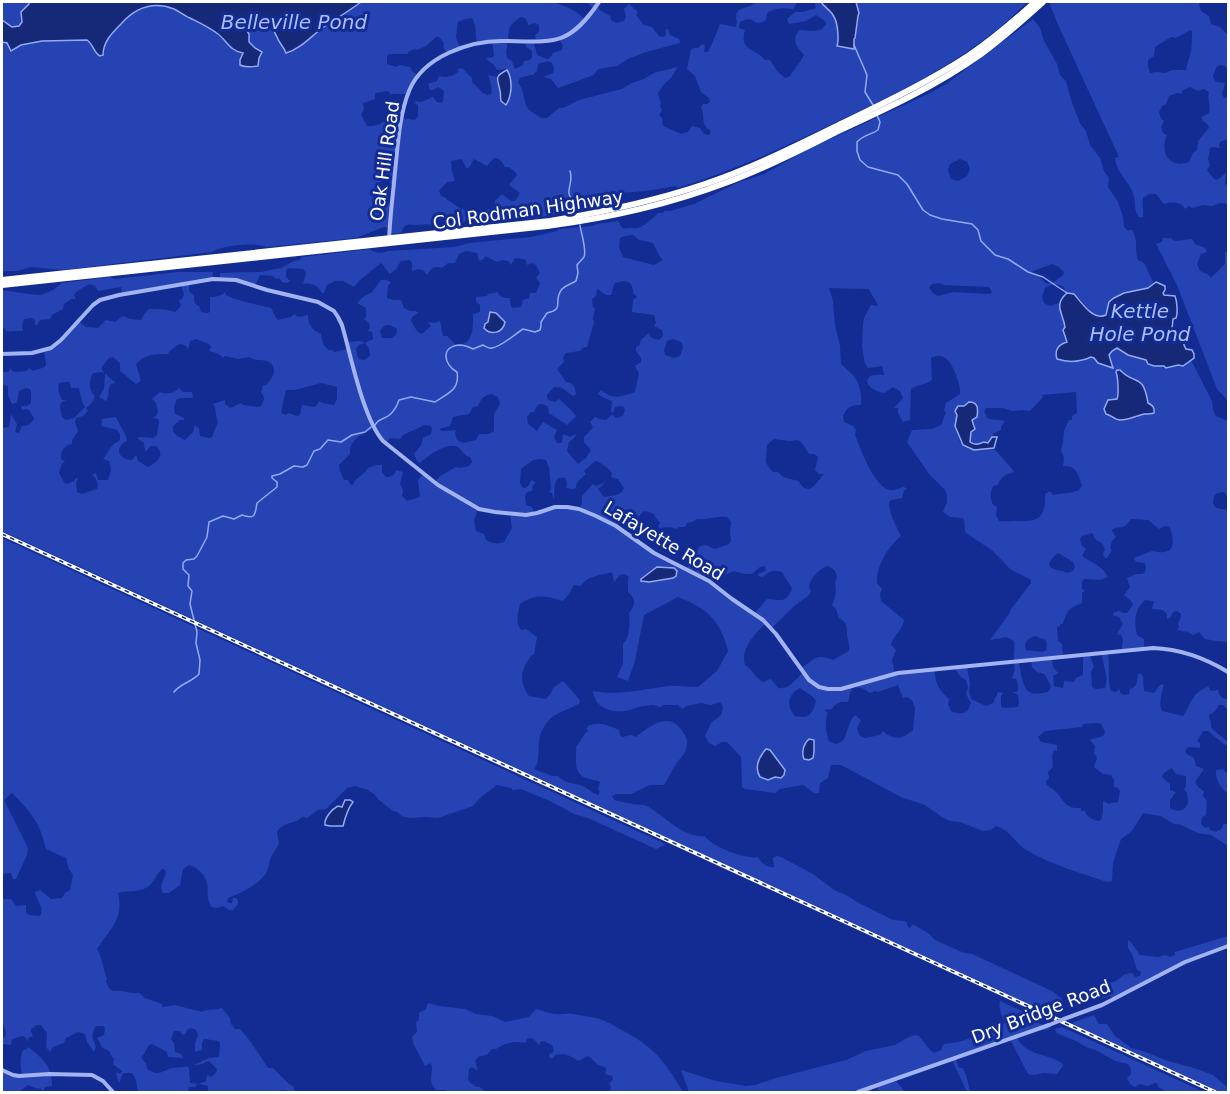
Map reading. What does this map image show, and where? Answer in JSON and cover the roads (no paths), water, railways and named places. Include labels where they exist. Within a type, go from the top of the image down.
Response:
[{"type":"highway","name":"Col Rodman Highway","points":[[875,111],[966,57],[1000,33],[1035,2]]},
{"type":"highway","name":"Col Rodman Highway","points":[[2,285],[389,241],[598,213],[645,202],[706,184],[765,160],[930,86],[1005,36],[1043,2]]},
{"type":"highway","name":"Col Rodman Highway","points":[[2,280],[389,241]]},
{"type":"street","name":"Oak Hill Road","points":[[389,241],[401,120],[409,90],[420,74],[445,55],[471,45],[495,41],[541,42],[559,39],[580,25],[599,2]]},
{"type":"street","name":"Lafayette Road","points":[[2,354],[32,353],[51,348],[100,300],[119,294],[184,283],[220,278],[236,280],[318,302],[334,311],[342,325],[358,386],[378,435],[438,485],[480,509],[526,515],[555,507],[567,507],[579,509],[616,526],[654,553],[709,581],[762,619],[776,634],[809,680],[819,687],[841,689],[898,673],[1153,648],[1189,654],[1228,672]]},
{"type":"street","name":"Dry Bridge Road","points":[[858,1092],[1049,1025],[1109,1001],[1185,963],[1228,946]]},
{"type":"street","points":[[2,1070],[19,1076],[92,1075],[103,1081],[113,1092]]},
{"type":"water","name":"Belleville Pond","points":[[29,2],[361,2],[325,26],[302,45],[286,53],[270,25],[245,26],[249,34],[249,42],[262,52],[258,66],[244,67],[240,65],[243,53],[232,48],[215,32],[174,9],[159,6],[138,10],[126,18],[109,38],[103,55],[100,56],[87,40],[42,41],[21,45],[11,51],[7,43],[2,42],[2,20],[12,27],[19,26],[22,22],[21,12]]},
{"type":"water","points":[[821,2],[856,2],[859,13],[854,49],[837,46],[838,32],[835,20],[832,13]]},
{"type":"water","points":[[507,70],[511,88],[506,105],[501,101],[497,79]]},
{"type":"water","name":"Kettle Hole Pond","points":[[1156,282],[1165,286],[1164,295],[1175,296],[1177,313],[1176,318],[1173,319],[1172,329],[1179,331],[1186,349],[1192,350],[1194,358],[1183,366],[1166,368],[1148,364],[1146,360],[1128,355],[1117,348],[1109,355],[1113,368],[1098,363],[1091,357],[1074,361],[1057,359],[1058,348],[1067,342],[1063,330],[1065,327],[1060,301],[1067,293],[1074,294],[1088,310],[1101,316],[1106,315],[1109,302],[1114,298],[1124,293],[1148,288]]},
{"type":"water","points":[[490,312],[496,313],[505,322],[502,329],[493,333],[484,328]]},
{"type":"water","points":[[1117,370],[1141,383],[1148,403],[1154,408],[1154,413],[1120,420],[1106,414],[1104,409],[1108,400],[1118,397]]},
{"type":"water","points":[[969,402],[975,403],[978,409],[977,417],[972,420],[975,429],[971,432],[970,442],[988,443],[992,437],[997,437],[994,448],[974,450],[963,445],[955,426],[957,415],[955,411],[958,406],[964,406]]},
{"type":"water","points":[[657,567],[674,568],[677,571],[676,576],[649,582],[641,581],[641,579]]},
{"type":"water","points":[[809,739],[814,740],[814,752],[813,758],[809,760],[804,759],[803,753],[804,745]]},
{"type":"water","points":[[766,749],[770,750],[785,770],[781,778],[775,777],[768,780],[760,777],[757,770],[758,762]]},
{"type":"water","points":[[345,800],[353,802],[343,826],[325,825],[333,809],[338,806],[342,807]]},
{"type":"waterway","points":[[854,45],[867,75],[865,92],[873,105]]},
{"type":"waterway","points":[[877,115],[880,122],[878,130],[862,137],[857,142],[860,160],[868,167],[898,175],[907,184],[923,210],[930,215],[972,224],[978,230],[981,241],[995,255],[1043,277],[1067,293]]},
{"type":"waterway","points":[[570,171],[569,193],[578,203],[578,209]]},
{"type":"waterway","points":[[375,425],[392,413],[399,400],[411,397],[435,402],[455,387],[457,372],[449,365],[446,357],[453,346],[461,345],[473,349],[483,345],[492,348],[504,343],[523,329],[535,332],[540,330],[541,322],[547,313],[556,309],[559,293],[576,281],[577,265],[585,254],[580,225]]},
{"type":"waterway","points":[[174,692],[199,674],[197,632],[190,604],[192,591],[188,586],[189,575],[183,569],[183,563],[197,556],[207,537],[209,522],[223,516],[234,519],[242,515],[250,517],[254,515],[257,503],[277,487],[277,482],[272,476],[294,466],[307,465],[314,451],[320,449],[328,440],[341,442],[371,427]]},
{"type":"railway","points":[[2,534],[1215,1092]]}]
